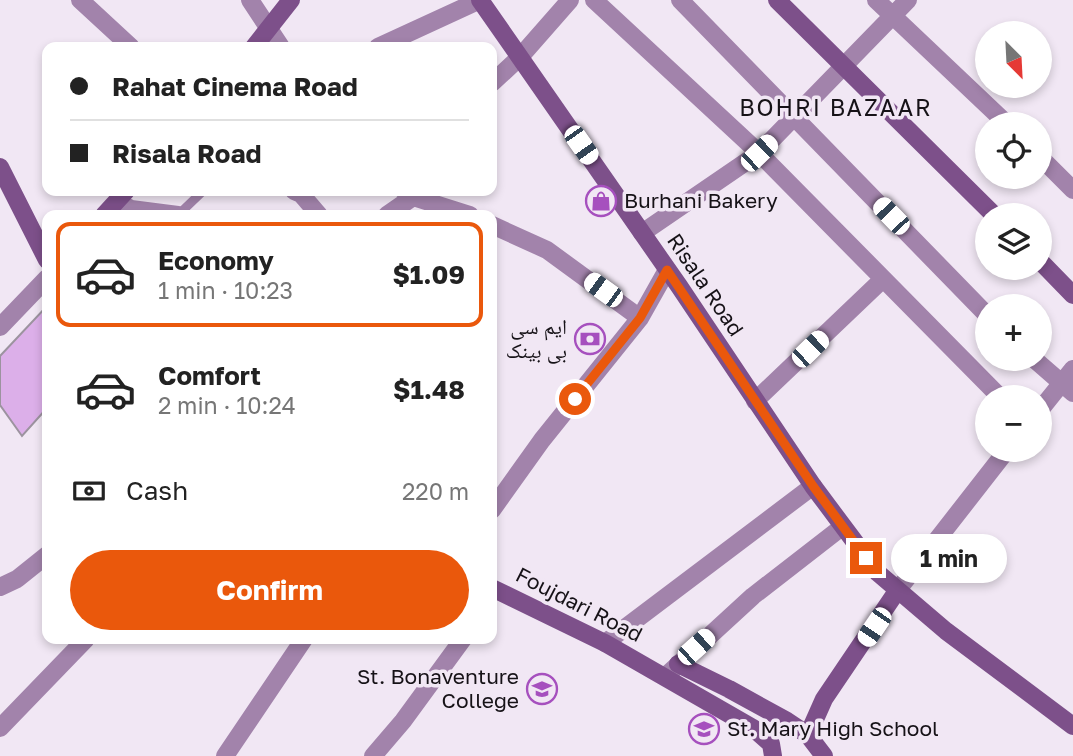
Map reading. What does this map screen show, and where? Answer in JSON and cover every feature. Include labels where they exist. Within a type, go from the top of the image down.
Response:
[{"type":"street","points":[[80,0],[126,42]]},
{"type":"street","points":[[250,0],[277,42]]},
{"type":"street","points":[[258,42],[291,0]]},
{"type":"street","points":[[389,42],[480,0]]},
{"type":"street","name":"Risala Road","points":[[480,0],[813,486],[878,573],[946,631],[1073,726]]},
{"type":"street","points":[[497,78],[520,57],[570,0]]},
{"type":"street","points":[[594,0],[759,153],[988,385]]},
{"type":"street","points":[[680,0],[975,303]]},
{"type":"street","points":[[777,0],[982,203]]},
{"type":"street","points":[[876,0],[994,112]]},
{"type":"street","points":[[642,233],[759,153],[908,0]]},
{"type":"street","points":[[1052,169],[1073,190]]},
{"type":"street","points":[[2,177],[42,251]]},
{"type":"street","points":[[108,210],[121,196],[131,209],[139,210]]},
{"type":"street","points":[[303,196],[315,210]]},
{"type":"street","points":[[392,210],[406,196]]},
{"type":"street","points":[[417,196],[456,210]]},
{"type":"street","points":[[497,227],[547,250],[640,318]]},
{"type":"street","points":[[497,503],[542,440],[640,318],[667,270]]},
{"type":"street","points":[[1052,273],[1073,295]]},
{"type":"street","points":[[755,401],[883,279]]},
{"type":"street","points":[[0,327],[42,283]]},
{"type":"street","points":[[1052,371],[1069,382],[1052,398]]},
{"type":"street","points":[[808,735],[824,699],[897,591],[998,462]]},
{"type":"street","points":[[605,643],[813,486]]},
{"type":"street","points":[[824,756],[808,735],[729,689],[671,670],[753,596],[842,527]]},
{"type":"street","points":[[0,587],[17,579],[42,559]]},
{"type":"street","name":"Foujdari Road","points":[[497,594],[671,670],[753,728],[771,744],[773,756]]},
{"type":"street","points":[[0,728],[81,644]]},
{"type":"street","points":[[225,756],[301,644]]},
{"type":"street","points":[[373,756],[403,721],[459,644]]},
{"type":"lane","points":[[183,210],[198,196]]},
{"type":"building","points":[[42,311],[42,414],[22,436],[0,405],[0,356]]},
{"type":"place","name":"Burhani Bakery","points":[[601,201]]},
{"type":"place","name":"ایم سی بی بینک","points":[[590,339]]},
{"type":"place","name":"St. Bonaventure College","points":[[542,689]]},
{"type":"place","name":"St. Mary High School","points":[[704,729]]},
{"type":"district","name":"BOHRI BAZAAR","points":[[836,108]]},
{"type":"route","points":[[575,399],[640,318],[667,270],[813,486],[866,558]]}]
